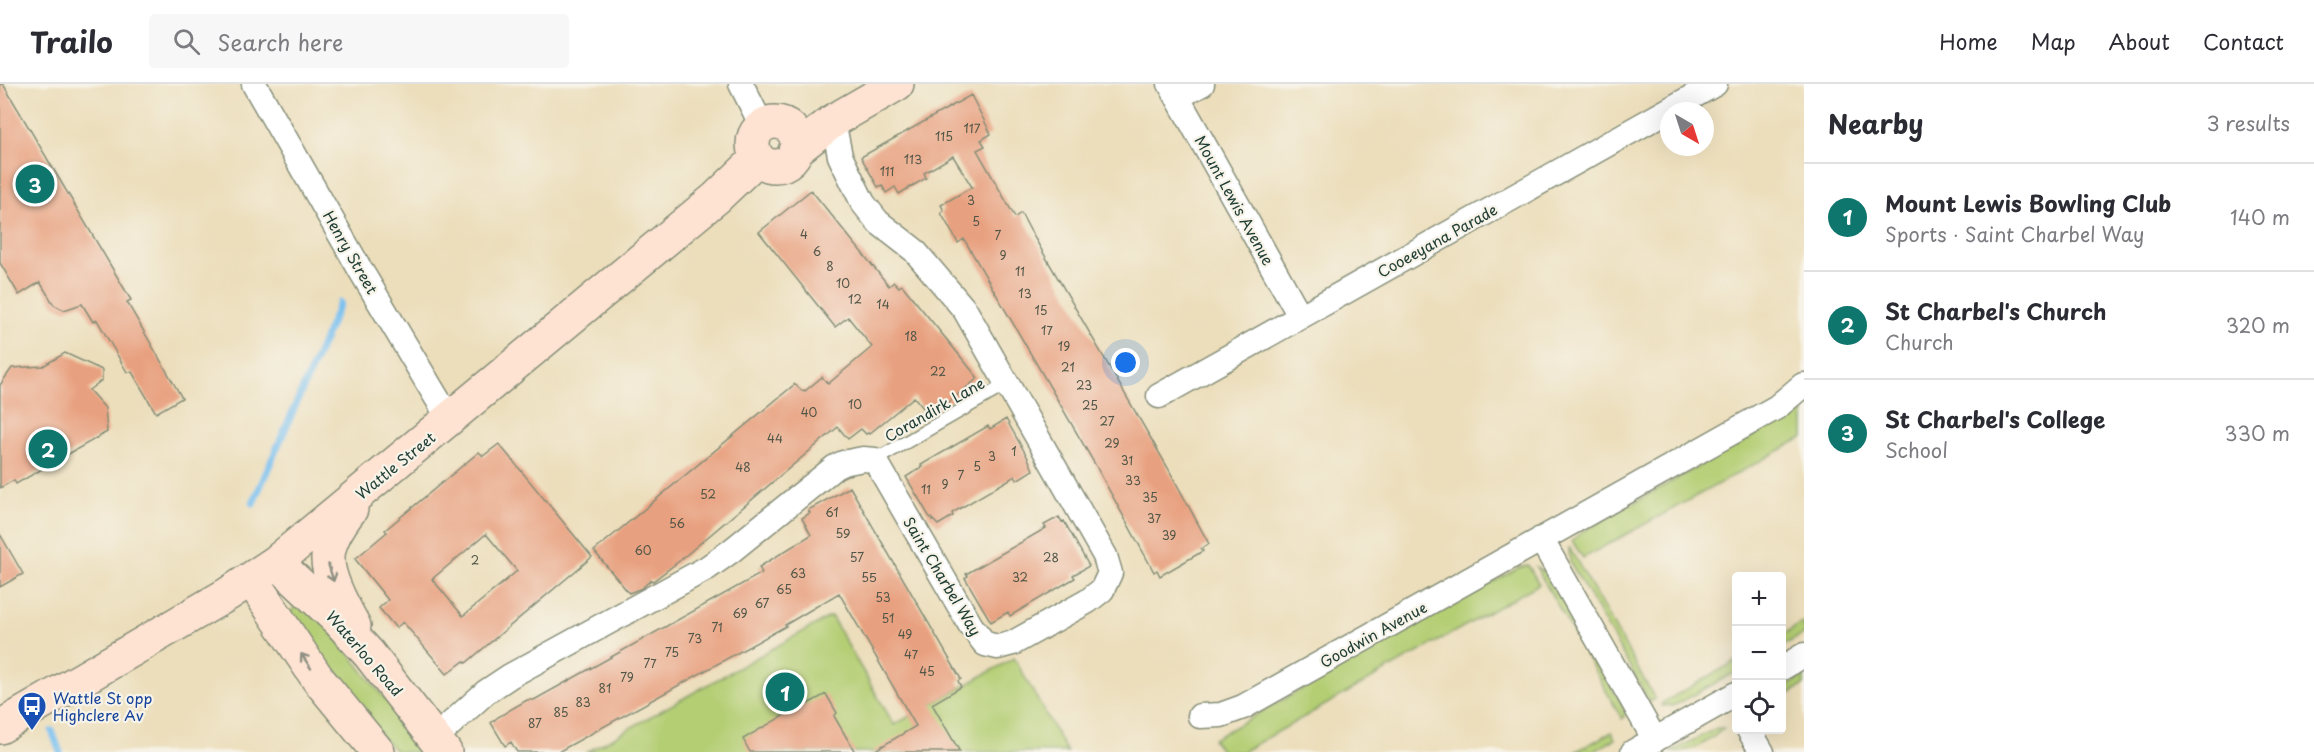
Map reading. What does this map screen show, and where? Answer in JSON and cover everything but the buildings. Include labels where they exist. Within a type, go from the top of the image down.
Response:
[{"type":"main road","points":[[781,134],[860,84]]},
{"type":"main road","points":[[781,134],[833,121],[897,84]]},
{"type":"main road","name":"Wattle Street","points":[[4,715],[263,571],[450,420],[716,198],[758,158],[753,145],[757,131],[781,134]]},
{"type":"main road","points":[[369,654],[340,599],[328,560],[331,545],[339,528],[370,485]]},
{"type":"main road","points":[[263,571],[318,679],[378,752]]},
{"type":"main road","name":"Waterloo Road","points":[[263,571],[338,620],[369,654],[440,745]]},
{"type":"street","name":"Henry Street","points":[[254,84],[450,420]]},
{"type":"street","points":[[741,84],[781,134]]},
{"type":"street","points":[[1174,91],[1202,84]]},
{"type":"street","name":"Cooeeyana Parade","points":[[1159,396],[1715,84]]},
{"type":"street","name":"Mount Lewis Avenue","points":[[1174,91],[1300,316]]},
{"type":"street","name":"Saint Charbel Way","points":[[833,121],[840,156],[863,202],[878,222],[914,250],[965,310],[1110,566],[1106,585],[1089,601],[1013,643],[998,647],[985,644],[971,626],[875,460]]},
{"type":"street","name":"Goodwin Avenue","points":[[1200,716],[1221,715],[1243,707],[1777,407],[1803,385]]},
{"type":"street","points":[[440,745],[486,692],[502,681],[715,562],[829,471],[843,463],[875,460]]},
{"type":"street","points":[[1541,539],[1655,740]]},
{"type":"street","points":[[1786,666],[1804,655]]},
{"type":"street","points":[[1633,752],[1732,701]]},
{"type":"street","points":[[1752,734],[1762,752]]},
{"type":"lane","name":"Corandirk Lane","points":[[875,460],[1007,384]]},
{"type":"green space","points":[[1804,413],[1804,437],[1583,558],[1572,541],[1580,533],[1786,417]]},
{"type":"green space","points":[[1569,547],[1655,699],[1650,702],[1570,562]]},
{"type":"green space","points":[[1528,565],[1539,584],[1242,752],[1222,752],[1213,739],[1518,568]]},
{"type":"green space","points":[[1536,567],[1545,572],[1553,584],[1623,707],[1625,715],[1622,719]]},
{"type":"green space","points":[[303,602],[314,609],[427,752],[397,752],[377,732],[288,613]]},
{"type":"green space","points":[[831,616],[894,725],[1014,658],[1067,752],[587,752]]},
{"type":"green space","points":[[1804,622],[1804,634],[1786,644],[1786,633]]},
{"type":"green space","points":[[1732,663],[1732,674],[1673,706],[1661,706],[1662,703]]},
{"type":"green space","points":[[1804,676],[1804,685],[1786,696],[1786,687]]},
{"type":"green space","points":[[1717,728],[1724,728],[1699,746],[1670,752]]},
{"type":"green space","points":[[1612,732],[1615,739],[1593,752],[1575,752]]},
{"type":"waterway","points":[[253,503],[340,303]]},
{"type":"waterway","points":[[52,731],[60,752]]},
{"type":"place","name":"St Charbel's College","points":[[35,184]]},
{"type":"place","name":"St Charbel's Church","points":[[48,449]]},
{"type":"place","name":"Mount Lewis Bowling Club","points":[[785,692]]},
{"type":"place","name":"Wattle St opp Highclere Av","points":[[32,732]]}]
